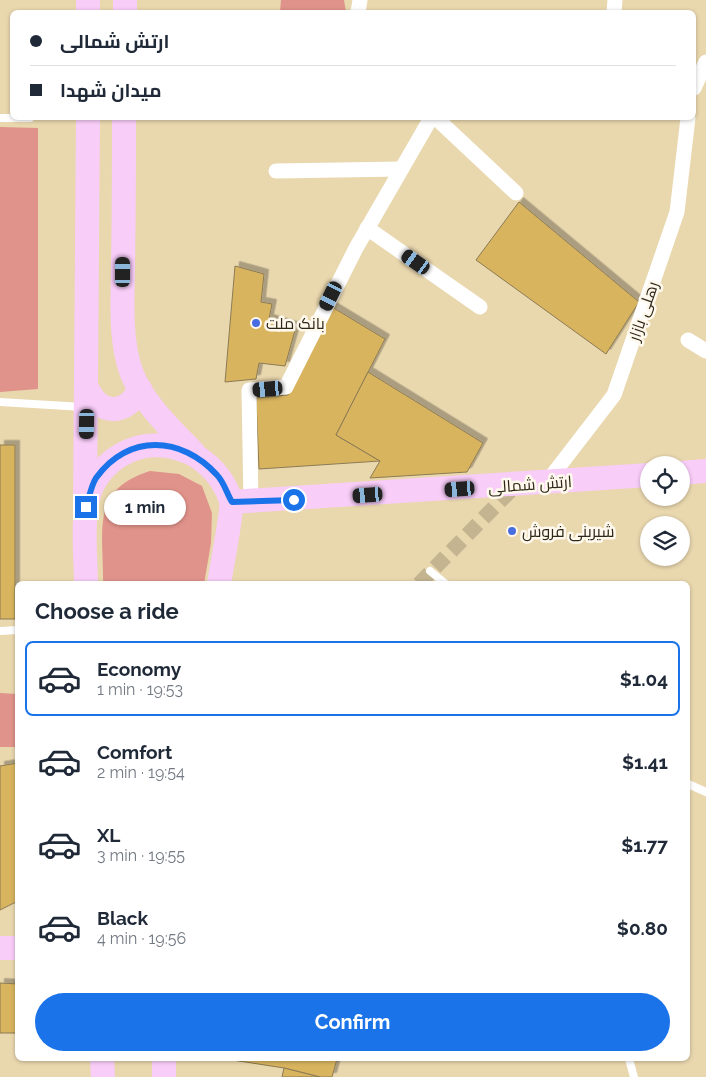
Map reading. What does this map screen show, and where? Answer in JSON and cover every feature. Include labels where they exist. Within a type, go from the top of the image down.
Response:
[{"type":"main road","points":[[86,581],[88,120]]},
{"type":"main road","points":[[124,120],[123,311],[126,353],[132,375],[140,389],[168,426],[241,502],[220,581]]},
{"type":"main road","points":[[87,398],[113,410],[125,407],[135,400],[140,389]]},
{"type":"main road","points":[[86,507],[95,479],[115,458],[141,446],[170,445],[197,456]]},
{"type":"main road","points":[[690,472],[706,471]]},
{"type":"main road","name":"ارتش شمالی","points":[[241,502],[640,476]]},
{"type":"main road","points":[[0,948],[15,948]]},
{"type":"main road","points":[[102,1061],[103,1077]]},
{"type":"main road","points":[[164,1061],[164,1077]]},
{"type":"street","points":[[696,84],[706,62]]},
{"type":"street","points":[[241,502],[249,390],[286,387],[367,228],[430,120]]},
{"type":"street","points":[[438,120],[516,193]]},
{"type":"street","name":"رهلی بازار","points":[[547,482],[614,395],[677,212],[688,120]]},
{"type":"street","points":[[276,171],[401,169]]},
{"type":"street","points":[[367,228],[480,307]]},
{"type":"street","points":[[688,340],[706,350]]},
{"type":"lane","points":[[0,402],[87,398]]},
{"type":"lane","points":[[430,571],[442,581]]},
{"type":"lane","points":[[0,631],[15,630]]},
{"type":"lane","points":[[690,784],[705,788]]},
{"type":"lane","points":[[630,1061],[634,1077]]},
{"type":"shaded area","points":[[281,0],[344,0],[346,10],[280,10]]},
{"type":"shaded area","points":[[0,127],[38,128],[38,389],[0,392]]},
{"type":"shaded area","points":[[150,471],[179,474],[202,486],[212,513],[211,543],[205,581],[103,581],[102,530],[104,515],[109,501],[117,489],[131,479]]},
{"type":"shaded area","points":[[0,693],[15,694],[15,747],[0,747]]},
{"type":"building","points":[[519,202],[639,302],[606,354],[476,260]]},
{"type":"building","name":"بانک ملت","points":[[235,266],[264,274],[261,302],[272,304],[269,319],[296,327],[285,366],[259,363],[256,379],[225,382]]},
{"type":"building","points":[[332,307],[385,339],[336,435],[380,461],[259,469],[256,398],[288,395]]},
{"type":"building","points":[[368,372],[483,443],[467,472],[370,478],[380,461],[336,435]]},
{"type":"building","points":[[0,445],[15,445],[15,619],[0,619]]},
{"type":"building","points":[[15,764],[15,902],[0,910],[0,766]]},
{"type":"building","points":[[0,983],[15,984],[15,1033],[0,1033]]},
{"type":"building","points":[[239,1061],[336,1061],[332,1077],[320,1077],[284,1068]]},
{"type":"building","points":[[284,1068],[320,1077],[282,1077]]},
{"type":"tunnel","points":[[422,581],[516,485]]},
{"type":"place","name":"بانک ملت","points":[[256,323]]},
{"type":"place","name":"شیرینی فروش","points":[[512,531]]},
{"type":"route","points":[[86,507],[95,479],[115,458],[141,446],[170,445],[197,456],[219,477],[232,502],[294,500]]}]
